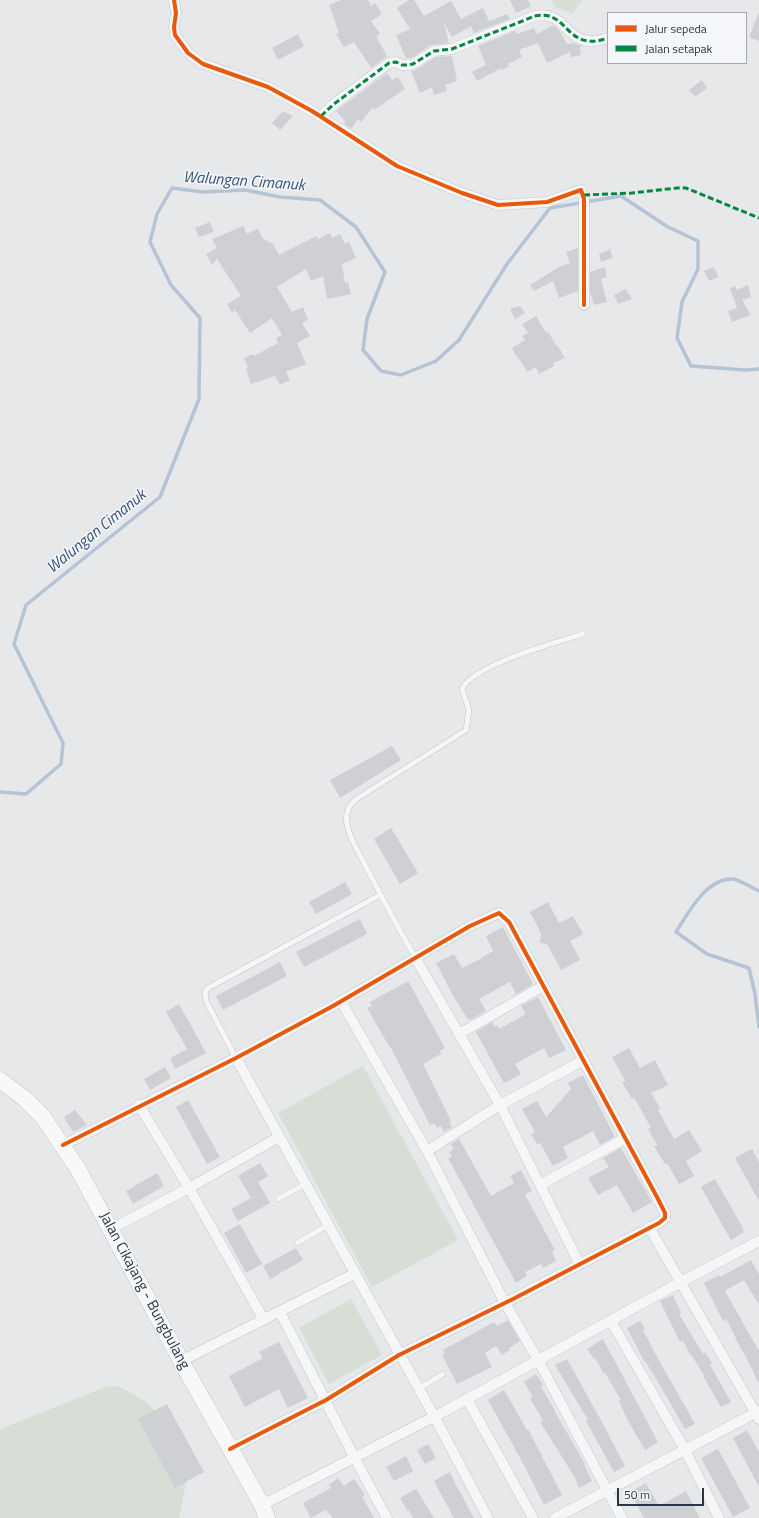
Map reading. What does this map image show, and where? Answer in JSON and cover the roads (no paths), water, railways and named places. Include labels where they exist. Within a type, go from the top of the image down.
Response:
[{"type":"main road","name":"Jalan Cikajang - Bungbulang","points":[[0,1080],[25,1098],[38,1112],[63,1145],[111,1229],[181,1361],[265,1512]]},
{"type":"street","points":[[174,0],[176,13],[174,27],[175,35],[188,53],[204,64],[268,87],[321,116],[397,166],[455,190],[498,205],[547,202],[581,190],[584,199],[584,305]]},
{"type":"street","points":[[321,116],[389,62],[396,62],[408,66],[434,51],[440,49],[452,49],[535,16],[543,14],[550,15],[577,38],[589,41],[598,41],[607,38]]},
{"type":"street","points":[[63,1145],[139,1105],[236,1058],[342,1001],[470,926],[499,913],[509,922],[626,1138],[665,1213],[664,1218],[505,1303],[399,1355],[326,1400],[230,1449]]},
{"type":"street","points":[[416,959],[500,1105],[579,1263]]},
{"type":"street","points":[[459,1034],[543,986]]},
{"type":"street","points":[[342,1001],[427,1151],[505,1303],[538,1360],[622,1518]]},
{"type":"street","points":[[236,1058],[354,1274],[434,1416],[488,1518]]},
{"type":"street","points":[[427,1151],[500,1105],[584,1060]]},
{"type":"street","points":[[139,1105],[189,1188],[264,1320]]},
{"type":"street","points":[[111,1229],[189,1188],[279,1136]]},
{"type":"street","points":[[540,1185],[626,1138]]},
{"type":"street","points":[[555,1518],[684,1450],[758,1414],[649,1227]]},
{"type":"street","points":[[265,1512],[354,1458],[681,1282],[759,1242]]},
{"type":"street","points":[[181,1361],[354,1274]]},
{"type":"street","points":[[280,1312],[386,1518]]},
{"type":"street","points":[[611,1321],[684,1450],[719,1518]]},
{"type":"street","points":[[466,1399],[533,1518]]},
{"type":"lane","points":[[416,959],[380,895],[348,830],[346,817],[347,811],[352,802],[466,730],[469,710],[462,689],[472,677],[516,656],[583,634]]},
{"type":"lane","points":[[236,1058],[206,1001],[205,992],[208,988],[380,895]]},
{"type":"lane","points":[[278,1199],[305,1184]]},
{"type":"lane","points":[[297,1243],[328,1225]]},
{"type":"lane","points":[[418,1389],[443,1374]]},
{"type":"waterway","name":"Walungan Cimanuk","points":[[0,792],[26,794],[61,764],[63,743],[14,644],[26,605],[160,497],[199,399],[200,318],[171,285],[150,242],[157,214],[172,188],[202,192],[245,190],[280,197],[320,200],[356,227],[385,272],[367,319],[363,350],[381,371],[401,375],[436,361],[459,340],[507,264],[550,208],[621,196],[668,227],[698,241],[698,269],[682,302],[677,338],[691,366],[745,370],[759,369]]},
{"type":"waterway","name":"Walungan Cimanuk","points":[[759,891],[733,879],[724,880],[715,884],[692,906],[676,932],[707,954],[749,968],[755,994],[759,1027]]}]
